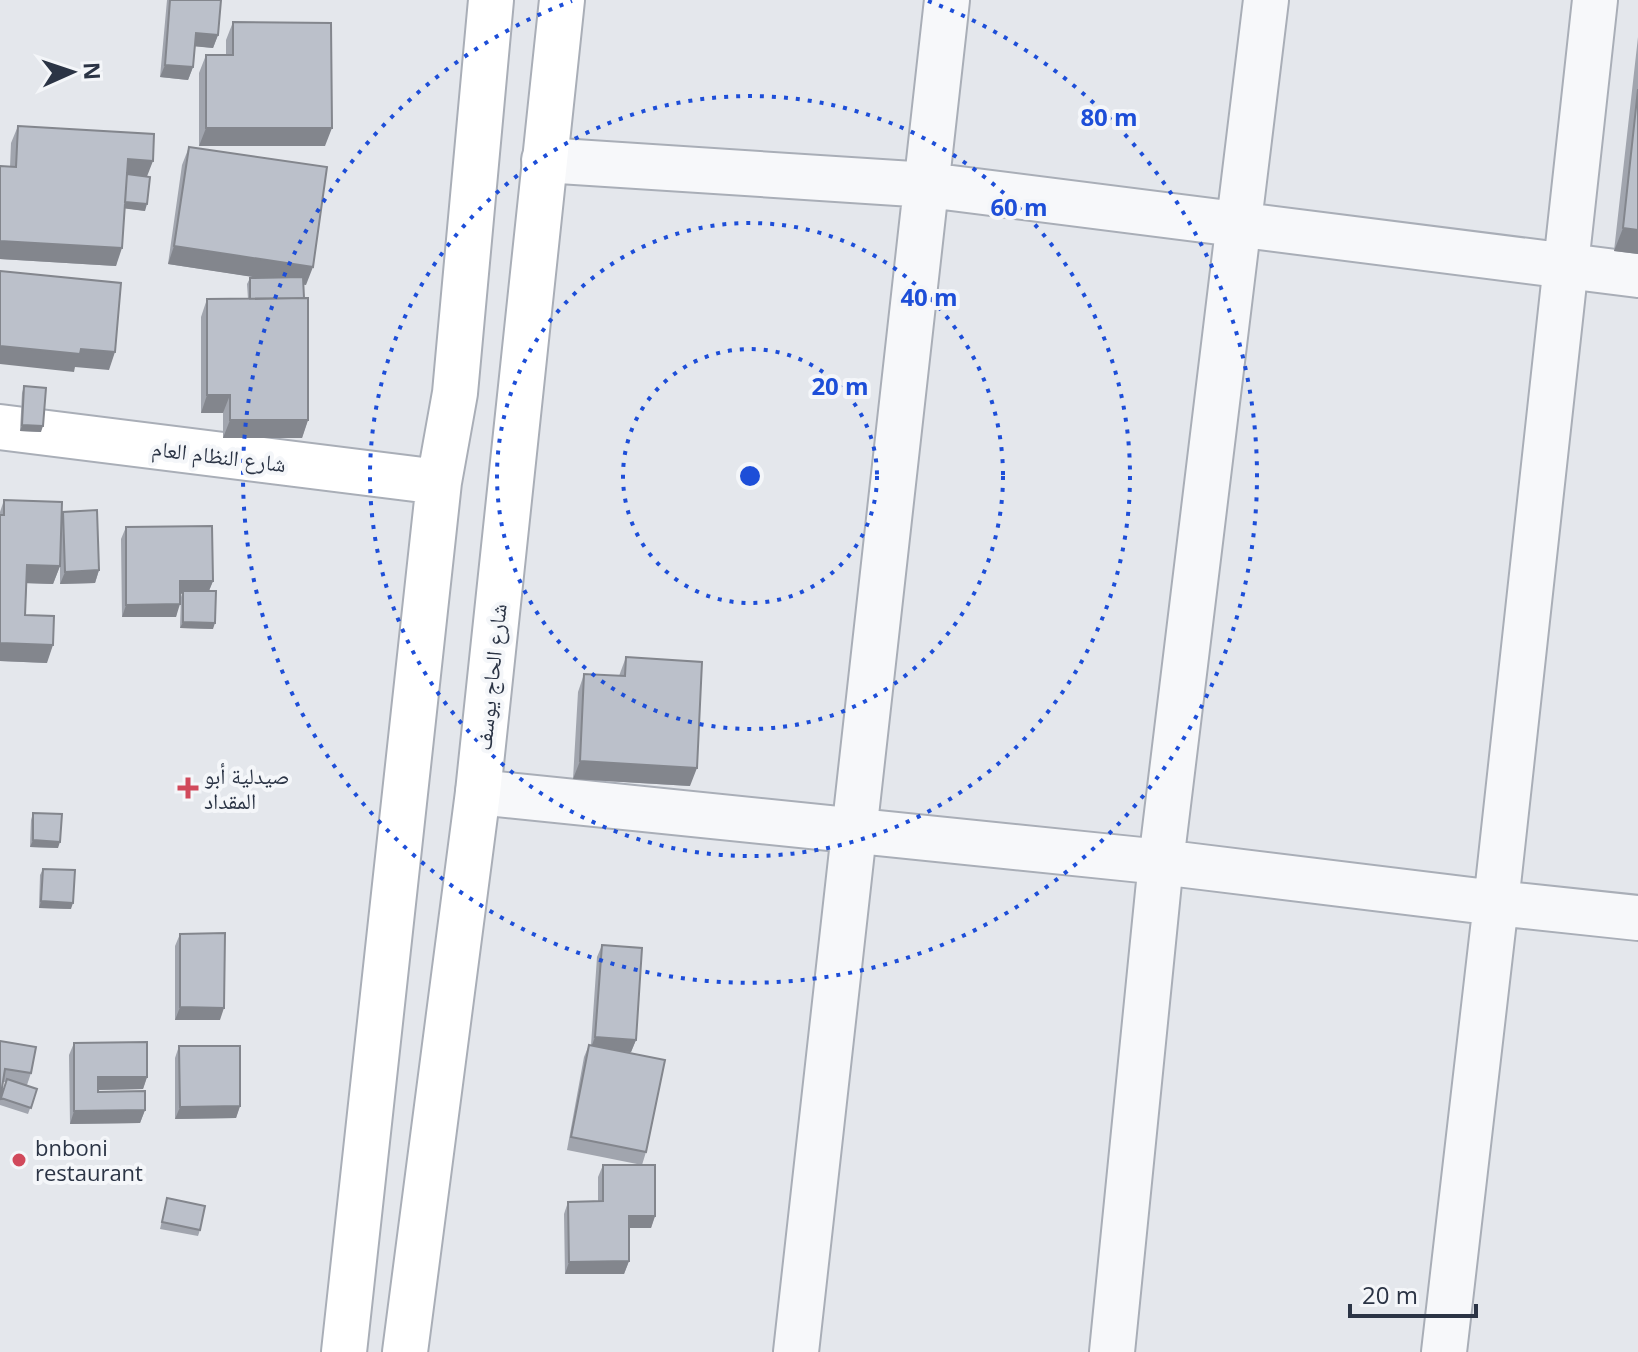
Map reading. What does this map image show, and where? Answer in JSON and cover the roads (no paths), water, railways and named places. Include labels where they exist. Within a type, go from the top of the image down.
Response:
[{"type":"main road","points":[[344,1352],[439,482],[455,393],[491,0]]},
{"type":"main road","name":"شارع الحاج يوسف","points":[[405,1352],[478,792],[562,0]]},
{"type":"main road","name":"شارع النظام العام","points":[[0,427],[439,482]]},
{"type":"street","points":[[796,1352],[947,0]]},
{"type":"street","points":[[1112,1352],[1161,862],[1266,0]]},
{"type":"street","points":[[1444,1352],[1595,0]]},
{"type":"street","points":[[544,160],[928,185],[1638,275]]},
{"type":"street","points":[[478,792],[1161,862],[1638,918]]},
{"type":"place","name":"صيدلية أبو المقداد","points":[[188,788]]},
{"type":"place","name":"bnboni restaurant","points":[[19,1160]]}]
